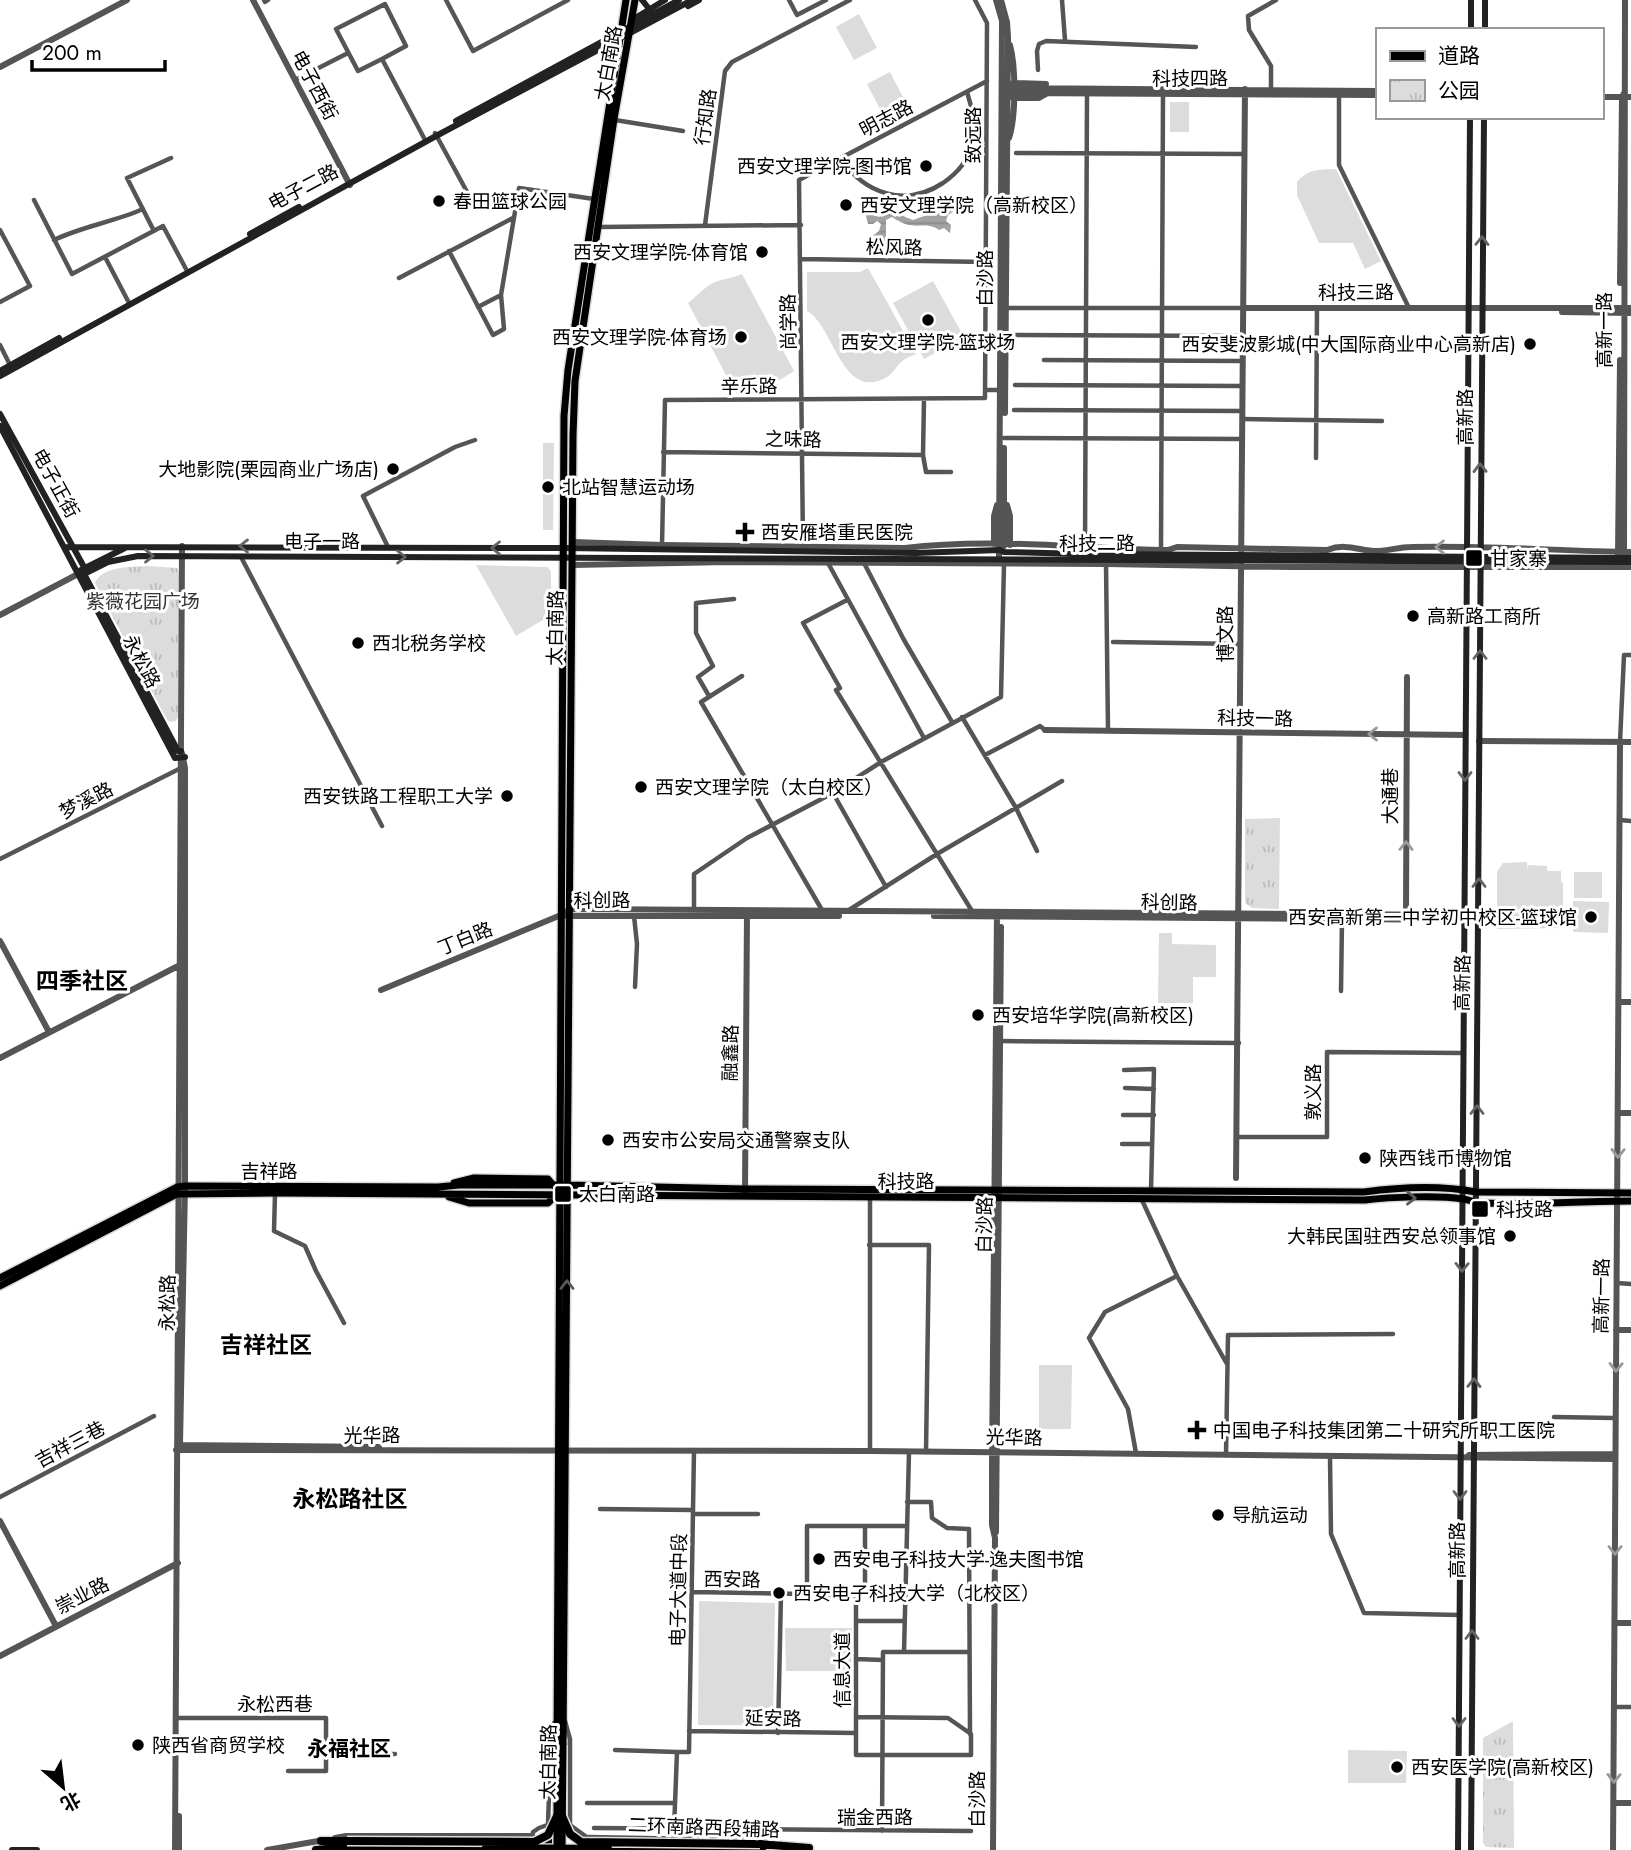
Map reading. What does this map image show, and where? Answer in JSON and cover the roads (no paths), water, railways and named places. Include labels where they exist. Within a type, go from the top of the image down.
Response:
[{"type":"highway","points":[[321,1841],[534,1842],[548,1835],[559,1822]]},
{"type":"highway","points":[[559,1822],[581,1842],[814,1849]]},
{"type":"highway","points":[[544,1850],[554,1837],[559,1822]]},
{"type":"highway","points":[[559,1822],[572,1850]]},
{"type":"highway","points":[[316,1850],[784,1850]]},
{"type":"main road","name":"太白南路","points":[[557,1850],[561,1450],[557,1195],[560,1186],[567,914],[575,381],[627,32],[626,0]]},
{"type":"main road","name":"太白南路","points":[[571,553],[564,415],[568,370],[594,199],[635,0]]},
{"type":"main road","points":[[642,0],[651,11]]},
{"type":"main road","points":[[627,32],[664,0]]},
{"type":"main road","points":[[651,11],[678,0]]},
{"type":"main road","points":[[627,32],[692,0]]},
{"type":"main road","points":[[627,32],[699,0]]},
{"type":"main road","points":[[1471,0],[1471,28]]},
{"type":"main road","points":[[1485,0],[1485,28]]},
{"type":"main road","name":"电子二路","points":[[0,373],[627,32]]},
{"type":"main road","name":"高新路","points":[[1458,1850],[1470,119]]},
{"type":"main road","name":"高新路","points":[[1471,1850],[1483,119]]},
{"type":"main road","name":"电子二路","points":[[0,373],[10,365],[349,183],[425,138],[435,135]]},
{"type":"main road","name":"电子正街","points":[[0,414],[82,572]]},
{"type":"main road","name":"电子正街","points":[[0,426],[69,547]]},
{"type":"main road","name":"电子一路","points":[[82,572],[130,546]]},
{"type":"main road","name":"电子一路","points":[[69,547],[388,548],[571,553]]},
{"type":"main road","name":"科技二路","points":[[571,553],[662,548],[915,553],[1002,551],[1480,562],[1624,560]]},
{"type":"main road","name":"科技二路","points":[[571,553],[653,556],[1085,550],[1242,557]]},
{"type":"main road","name":"太白南路","points":[[567,914],[563,558],[571,553]]},
{"type":"main road","name":"电子一路","points":[[82,572],[123,558],[182,556],[563,558]]},
{"type":"main road","name":"永松路","points":[[82,572],[182,755]]},
{"type":"main road","name":"太白南路","points":[[560,1186],[568,1196],[561,1450]]},
{"type":"main road","name":"科技路","points":[[560,1186],[870,1197],[1463,1199],[1477,1203],[1539,1205],[1631,1194]]},
{"type":"main road","name":"吉祥路","points":[[181,1190],[275,1193],[442,1191],[560,1186]]},
{"type":"main road","name":"科技路","points":[[557,1195],[997,1189],[1364,1192],[1390,1188],[1618,1197],[1631,1201]]},
{"type":"main road","name":"吉祥路","points":[[1,1280],[181,1190],[442,1191],[557,1195]]},
{"type":"main road","name":"太白南路","points":[[559,1822],[562,1850]]},
{"type":"main road","points":[[12,1850],[37,1850]]},
{"type":"street","points":[[0,67],[127,0]]},
{"type":"street","name":"电子西街","points":[[253,0],[349,183]]},
{"type":"street","points":[[446,0],[473,51],[568,0]]},
{"type":"street","points":[[789,0],[797,15],[826,0]]},
{"type":"street","name":"行知路","points":[[705,225],[725,71],[732,62],[849,0]]},
{"type":"street","points":[[975,0],[987,23],[987,81]]},
{"type":"street","name":"白沙路","points":[[998,0],[1007,22],[1009,90],[1000,390],[1002,551]]},
{"type":"street","name":"白沙路","points":[[998,0],[1009,90],[1003,308],[1002,497]]},
{"type":"street","points":[[1062,0],[1065,40]]},
{"type":"street","points":[[1271,89],[1271,66],[1249,30],[1248,16],[1276,0]]},
{"type":"street","name":"高新一路","points":[[1624,560],[1628,44],[1625,0]]},
{"type":"street","points":[[385,4],[406,46],[382,59],[358,71],[336,29],[385,4]]},
{"type":"street","points":[[1038,70],[1039,44],[1065,40],[1196,47]]},
{"type":"street","points":[[295,80],[348,52]]},
{"type":"street","points":[[382,59],[425,138]]},
{"type":"street","name":"明志路","points":[[799,180],[987,81]]},
{"type":"street","name":"致远路","points":[[985,398],[987,81]]},
{"type":"street","name":"科技四路","points":[[1052,90],[1163,93],[1271,89],[1339,93]]},
{"type":"street","name":"科技四路","points":[[1009,90],[1376,93]]},
{"type":"street","points":[[840,158],[855,177],[867,186],[889,195],[909,196],[938,186],[956,173],[965,162],[972,145],[974,121],[967,92]]},
{"type":"street","name":"博文路","points":[[1236,1178],[1245,92]]},
{"type":"street","points":[[1087,93],[1085,550],[1161,550],[1177,547],[1313,567],[1480,562]]},
{"type":"street","points":[[1161,550],[1163,93]]},
{"type":"street","points":[[1339,93],[1339,165],[1409,308]]},
{"type":"street","points":[[1603,95],[1627,95]]},
{"type":"street","points":[[614,119],[682,131]]},
{"type":"street","points":[[435,135],[472,201]]},
{"type":"street","points":[[1016,153],[1244,154]]},
{"type":"street","points":[[154,231],[127,178],[171,158]]},
{"type":"street","name":"尚学路","points":[[799,180],[803,547]]},
{"type":"street","points":[[449,251],[493,335],[505,329],[501,295],[519,188],[594,199]]},
{"type":"street","points":[[34,200],[72,274],[163,226],[186,269]]},
{"type":"street","points":[[54,240],[76,229],[127,216],[143,209]]},
{"type":"street","points":[[399,278],[513,218]]},
{"type":"street","points":[[598,227],[801,225]]},
{"type":"street","points":[[0,230],[30,286],[0,302]]},
{"type":"street","points":[[104,257],[128,301]]},
{"type":"street","name":"松风路","points":[[801,259],[986,262]]},
{"type":"street","points":[[478,307],[501,295]]},
{"type":"street","points":[[1003,308],[1243,308]]},
{"type":"street","name":"科技三路","points":[[1243,308],[1625,311]]},
{"type":"street","points":[[1316,458],[1317,308]]},
{"type":"street","points":[[1013,335],[1242,336]]},
{"type":"street","points":[[0,345],[10,365]]},
{"type":"street","points":[[1044,360],[1242,361]]},
{"type":"street","points":[[1014,385],[1242,386]]},
{"type":"street","points":[[985,390],[1000,390]]},
{"type":"street","name":"辛乐路","points":[[662,548],[664,400],[985,398]]},
{"type":"street","points":[[924,399],[923,455],[926,472],[951,472]]},
{"type":"street","points":[[1014,410],[1162,411],[1382,421]]},
{"type":"street","points":[[1004,438],[1242,439]]},
{"type":"street","points":[[388,548],[363,496],[454,447],[475,440]]},
{"type":"street","name":"之味路","points":[[663,452],[923,455]]},
{"type":"street","points":[[662,548],[905,548],[938,544],[1105,564],[1242,557],[1327,550],[1335,547],[1362,547],[1379,551],[1408,547],[1480,547],[1624,560]]},
{"type":"street","points":[[182,546],[182,755]]},
{"type":"street","points":[[571,553],[654,562],[863,563],[1002,551]]},
{"type":"street","points":[[694,909],[694,874],[772,824],[833,793],[923,738],[1001,697],[1002,551]]},
{"type":"street","points":[[240,556],[382,826]]},
{"type":"street","points":[[828,563],[923,738]]},
{"type":"street","points":[[863,563],[952,722]]},
{"type":"street","points":[[1105,564],[1108,731]]},
{"type":"street","name":"电子一路","points":[[0,615],[82,572]]},
{"type":"street","points":[[709,696],[698,677],[713,666],[696,633],[695,604],[734,599]]},
{"type":"street","points":[[847,600],[803,623],[840,688],[836,690],[973,912]]},
{"type":"street","points":[[1113,642],[1241,644]]},
{"type":"street","points":[[1620,742],[1624,655],[1631,655]]},
{"type":"street","points":[[742,676],[701,702],[822,911]]},
{"type":"street","name":"大通巷","points":[[1406,915],[1407,677]]},
{"type":"street","points":[[962,717],[1016,808],[1037,851]]},
{"type":"street","points":[[985,755],[1040,726],[1045,730]]},
{"type":"street","name":"科技一路","points":[[1045,730],[1465,736]]},
{"type":"street","points":[[1479,741],[1631,742]]},
{"type":"street","name":"高新一路","points":[[1613,1850],[1620,742]]},
{"type":"street","name":"永松路","points":[[177,1850],[182,755]]},
{"type":"street","name":"梦溪路","points":[[0,859],[183,768]]},
{"type":"street","points":[[845,912],[937,854],[1062,781]]},
{"type":"street","points":[[833,793],[886,887]]},
{"type":"street","points":[[1620,820],[1631,821]]},
{"type":"street","name":"科创路","points":[[567,914],[694,909],[747,913],[1478,917]]},
{"type":"street","name":"科创路","points":[[567,914],[634,916],[822,911],[999,914]]},
{"type":"street","name":"融鑫路","points":[[745,1192],[747,913]]},
{"type":"street","name":"丁白路","points":[[381,990],[567,914]]},
{"type":"street","name":"白沙路","points":[[993,1850],[999,914]]},
{"type":"street","points":[[634,916],[637,944],[635,987]]},
{"type":"street","points":[[1341,991],[1342,917]]},
{"type":"street","name":"科创路","points":[[1342,917],[1466,917]]},
{"type":"street","points":[[0,941],[49,1032]]},
{"type":"street","points":[[0,1058],[183,964]]},
{"type":"street","points":[[1619,1002],[1631,1002]]},
{"type":"street","points":[[998,1041],[1239,1043]]},
{"type":"street","name":"敦义路","points":[[1237,1138],[1327,1138],[1326,1052],[1464,1053]]},
{"type":"street","points":[[1124,1070],[1154,1069],[1151,1190]]},
{"type":"street","points":[[1125,1088],[1154,1089]]},
{"type":"street","points":[[1619,1113],[1631,1113]]},
{"type":"street","points":[[1123,1115],[1154,1115]]},
{"type":"street","points":[[1122,1144],[1152,1144]]},
{"type":"street","points":[[275,1193],[274,1231],[305,1246],[344,1323]]},
{"type":"street","points":[[870,1197],[870,1451]]},
{"type":"street","points":[[1140,1198],[1177,1276],[1228,1365]]},
{"type":"street","points":[[869,1245],[929,1245],[926,1452]]},
{"type":"street","points":[[1136,1455],[1128,1409],[1089,1338],[1105,1312],[1177,1276]]},
{"type":"street","points":[[1617,1283],[1631,1283]]},
{"type":"street","points":[[1616,1330],[1631,1330]]},
{"type":"street","points":[[1226,1456],[1228,1335],[1393,1334]]},
{"type":"street","name":"吉祥三巷","points":[[0,1497],[154,1416]]},
{"type":"street","points":[[1554,1418],[1614,1418]]},
{"type":"street","name":"光华路","points":[[178,1447],[1614,1457]]},
{"type":"street","name":"电子大道中段","points":[[689,1731],[694,1450]]},
{"type":"street","points":[[904,1652],[909,1452]]},
{"type":"street","points":[[1329,1457],[1331,1534],[1364,1613],[1460,1615]]},
{"type":"street","points":[[856,1733],[856,1755],[971,1755],[969,1529],[947,1528],[932,1518],[931,1502],[908,1502]]},
{"type":"street","points":[[600,1510],[758,1514]]},
{"type":"street","points":[[0,1521],[56,1626]]},
{"type":"street","points":[[807,1594],[807,1527],[907,1526]]},
{"type":"street","name":"信息大道","points":[[856,1733],[856,1595],[865,1586],[865,1527]]},
{"type":"street","name":"崇业路","points":[[0,1656],[177,1563]]},
{"type":"street","name":"西安路","points":[[692,1592],[856,1595]]},
{"type":"street","points":[[778,1733],[780,1594]]},
{"type":"street","points":[[856,1621],[905,1621]]},
{"type":"street","points":[[1615,1623],[1631,1623]]},
{"type":"street","points":[[882,1831],[883,1652],[969,1652]]},
{"type":"street","points":[[856,1659],[883,1660]]},
{"type":"street","points":[[1615,1707],[1631,1707]]},
{"type":"street","points":[[559,1822],[551,1738],[560,1716]]},
{"type":"street","points":[[559,1822],[570,1739],[560,1716]]},
{"type":"street","points":[[856,1717],[948,1718],[971,1734]]},
{"type":"street","name":"永松西巷","points":[[177,1718],[326,1718],[326,1754]]},
{"type":"street","points":[[615,1750],[689,1752],[689,1731]]},
{"type":"street","name":"延安路","points":[[689,1731],[856,1733]]},
{"type":"street","points":[[674,1830],[677,1752]]},
{"type":"street","points":[[288,1770],[326,1771],[326,1754],[395,1754]]},
{"type":"street","points":[[587,1803],[675,1803]]},
{"type":"street","points":[[1614,1803],[1631,1803]]},
{"type":"street","points":[[532,1850],[532,1836],[536,1829],[559,1822],[588,1837],[588,1850]]},
{"type":"street","name":"瑞金西路","points":[[594,1828],[971,1831]]},
{"type":"street","points":[[267,1850],[346,1836],[532,1836]]},
{"type":"street","name":"二环南路西段辅路","points":[[588,1837],[760,1840],[814,1849]]},
{"type":"place","name":"西安文理学院-图书馆","points":[[926,166]]},
{"type":"place","name":"春田篮球公园","points":[[439,201]]},
{"type":"place","name":"西安文理学院（高新校区）","points":[[846,205]]},
{"type":"place","name":"西安文理学院-体育馆","points":[[762,252]]},
{"type":"place","name":"西安文理学院-篮球场","points":[[928,320]]},
{"type":"place","name":"西安文理学院-体育场","points":[[741,337]]},
{"type":"place","name":"西安斐波影城(中大国际商业中心高新店)","points":[[1530,344]]},
{"type":"place","name":"大地影院(栗园商业广场店)","points":[[393,469]]},
{"type":"place","name":"北站智慧运动场","points":[[548,487]]},
{"type":"place","name":"西安雁塔重民医院","points":[[745,532]]},
{"type":"place","name":"甘家寨","points":[[1474,558]]},
{"type":"place","name":"高新路工商所","points":[[1413,616]]},
{"type":"place","name":"西北税务学校","points":[[358,643]]},
{"type":"place","name":"西安文理学院（太白校区）","points":[[641,787]]},
{"type":"place","name":"西安铁路工程职工大学","points":[[507,796]]},
{"type":"place","name":"西安高新第一中学初中校区-篮球馆","points":[[1591,917]]},
{"type":"place","name":"西安培华学院(高新校区)","points":[[978,1015]]},
{"type":"place","name":"西安市公安局交通警察支队","points":[[608,1140]]},
{"type":"place","name":"陕西钱币博物馆","points":[[1365,1158]]},
{"type":"place","name":"太白南路","points":[[563,1194]]},
{"type":"place","name":"科技路","points":[[1480,1209]]},
{"type":"place","name":"大韩民国驻西安总领事馆","points":[[1510,1236]]},
{"type":"place","name":"中国电子科技集团第二十研究所职工医院","points":[[1197,1430]]},
{"type":"place","name":"导航运动","points":[[1218,1515]]},
{"type":"place","name":"西安电子科技大学-逸夫图书馆","points":[[819,1559]]},
{"type":"place","name":"西安电子科技大学（北校区）","points":[[779,1593]]},
{"type":"place","name":"陕西省商贸学校","points":[[138,1745]]},
{"type":"place","name":"西安医学院(高新校区)","points":[[1397,1767]]},
{"type":"district","name":"四季社区","points":[[82,981]]},
{"type":"district","name":"吉祥社区","points":[[266,1345]]},
{"type":"district","name":"永松路社区","points":[[350,1499]]},
{"type":"district","name":"永福社区","points":[[349,1749]]},
{"type":"park label","name":"紫薇花园广场","points":[[143,601]]}]
